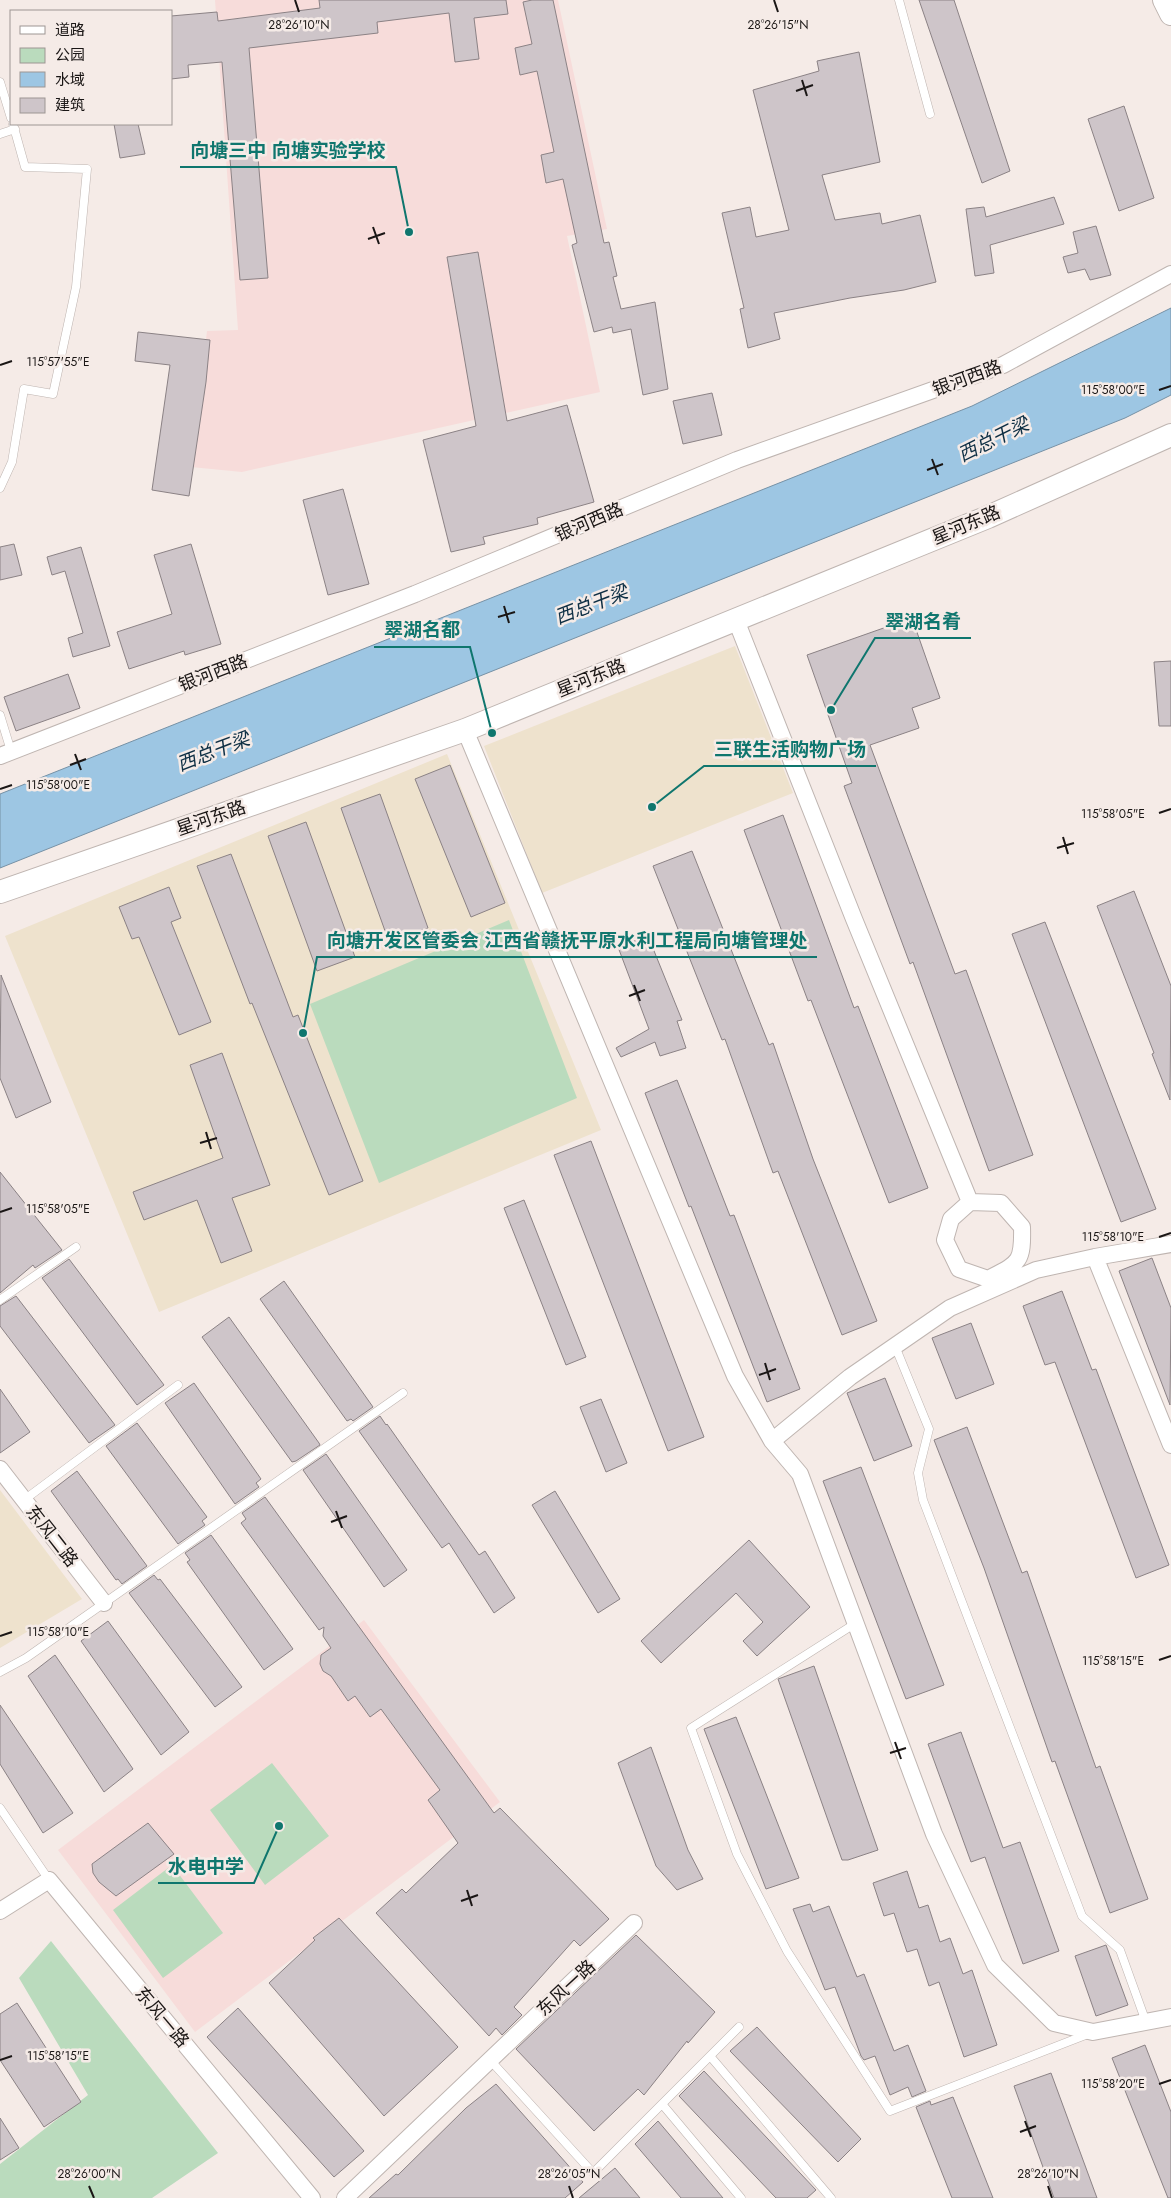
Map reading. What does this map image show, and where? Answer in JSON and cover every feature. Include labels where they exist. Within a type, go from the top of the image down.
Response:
[{"type":"main road","points":[[1164,0],[1171,14]]},
{"type":"main road","name":"星河东路","points":[[0,892],[465,730],[988,517],[1171,434]]},
{"type":"street","name":"银河西路","points":[[6,753],[415,594],[737,460],[1003,365],[1171,274]]},
{"type":"street","points":[[736,620],[854,918],[970,1202]]},
{"type":"street","points":[[465,730],[735,1376],[772,1441],[800,1474],[934,1834],[995,1965],[1054,2023],[1094,2032],[1171,2016]]},
{"type":"street","points":[[970,1202],[1001,1203],[1022,1227],[1022,1251],[1014,1266],[988,1278],[959,1269],[945,1240],[951,1219],[970,1202]]},
{"type":"street","points":[[772,1441],[850,1377],[950,1308],[1036,1270],[1095,1257],[1171,1244]]},
{"type":"street","points":[[1095,1257],[1171,1446]]},
{"type":"street","name":"东风二路","points":[[0,1469],[104,1603]]},
{"type":"street","points":[[0,1912],[49,1880]]},
{"type":"street","name":"东风一路","points":[[49,1880],[312,2198]]},
{"type":"street","name":"东风一路","points":[[345,2198],[634,1924]]},
{"type":"lane","points":[[899,0],[930,114]]},
{"type":"lane","points":[[0,82],[10,115]]},
{"type":"lane","points":[[0,134],[14,127],[25,167],[87,169],[76,288],[53,394],[24,389],[12,462],[0,488]]},
{"type":"lane","points":[[0,715],[6,753]]},
{"type":"lane","points":[[0,1300],[76,1247]]},
{"type":"lane","points":[[895,1346],[929,1429],[918,1472],[923,1500],[1082,1916],[1120,1950],[1146,2022]]},
{"type":"lane","points":[[24,1500],[178,1385]]},
{"type":"lane","points":[[0,1672],[26,1658],[403,1393]]},
{"type":"lane","points":[[856,1623],[692,1728],[737,1854],[787,1951],[890,2111],[1094,2032]]},
{"type":"lane","points":[[0,1808],[49,1880]]},
{"type":"lane","points":[[490,2060],[593,2174],[739,2027]]},
{"type":"lane","points":[[710,2056],[831,2198]]},
{"type":"lane","points":[[662,2104],[741,2198]]},
{"type":"shaded area","points":[[215,0],[558,0],[607,229],[567,236],[600,392],[242,472],[191,467],[207,331],[238,330]]},
{"type":"shaded area","points":[[735,646],[793,793],[542,893],[484,746]]},
{"type":"shaded area","points":[[447,754],[601,1130],[159,1312],[5,936]]},
{"type":"shaded area","points":[[0,1490],[82,1599],[0,1648]]},
{"type":"shaded area","points":[[364,1620],[500,1802],[195,2032],[58,1850]]},
{"type":"green space","points":[[509,920],[577,1098],[379,1183],[310,1004]]},
{"type":"green space","points":[[272,1763],[329,1836],[265,1885],[210,1810]]},
{"type":"green space","points":[[172,1865],[223,1933],[163,1978],[113,1910]]},
{"type":"green space","points":[[51,1941],[218,2153],[152,2198],[0,2198],[0,2164],[88,2095],[19,1978]]},
{"type":"water","name":"西总干梁","points":[[1171,308],[1171,395],[1125,418],[0,868],[0,794],[972,406]]},
{"type":"building","points":[[319,0],[506,0],[508,14],[474,18],[479,59],[455,62],[449,13],[377,22],[378,33],[249,48],[268,278],[240,280],[222,62],[188,65],[189,77],[172,79],[172,16],[217,12],[218,21],[320,8]]},
{"type":"building","points":[[553,0],[604,243],[609,242],[617,276],[613,277],[621,309],[655,302],[668,389],[643,395],[631,329],[613,333],[612,327],[594,332],[572,245],[577,243],[563,179],[546,183],[541,155],[554,152],[537,71],[520,75],[515,48],[532,44],[523,2]]},
{"type":"building","points":[[919,0],[954,0],[1010,171],[982,183]]},
{"type":"building","points":[[859,52],[880,162],[822,175],[835,220],[880,213],[882,224],[920,215],[936,282],[904,290],[850,298],[774,313],[780,339],[748,348],[740,309],[744,308],[722,213],[750,207],[756,237],[789,230],[753,90],[819,71],[817,61]]},
{"type":"building","points":[[1124,106],[1154,198],[1119,211],[1088,119]]},
{"type":"building","points":[[114,125],[138,125],[145,154],[120,158]]},
{"type":"building","points":[[1054,197],[1064,224],[990,245],[994,273],[975,276],[966,209],[984,207],[986,217]]},
{"type":"building","points":[[1096,226],[1111,275],[1090,280],[1085,269],[1068,273],[1063,257],[1078,253],[1073,232]]},
{"type":"building","points":[[478,252],[507,421],[567,405],[594,502],[537,518],[538,524],[483,537],[485,544],[451,552],[423,440],[476,426],[447,257]]},
{"type":"building","points":[[138,332],[210,340],[206,382],[189,496],[152,490],[170,365],[135,361]]},
{"type":"building","points":[[712,393],[722,435],[683,444],[673,401]]},
{"type":"building","points":[[343,489],[369,584],[328,595],[303,500]]},
{"type":"building","points":[[14,544],[22,575],[0,580],[0,547]]},
{"type":"building","points":[[191,544],[221,644],[185,655],[184,651],[129,669],[117,632],[172,614],[154,555]]},
{"type":"building","points":[[81,547],[110,646],[73,657],[68,638],[83,633],[65,571],[52,575],[47,557]]},
{"type":"building","points":[[912,618],[940,698],[912,708],[919,728],[870,745],[955,974],[966,970],[1033,1155],[989,1171],[913,962],[910,964],[844,786],[852,783],[807,655]]},
{"type":"building","points":[[1171,661],[1171,726],[1159,726],[1154,662]]},
{"type":"building","points":[[68,674],[80,708],[16,731],[4,697]]},
{"type":"building","points":[[450,765],[505,903],[471,917],[415,779]]},
{"type":"building","points":[[380,794],[428,928],[389,942],[341,808]]},
{"type":"building","points":[[783,815],[854,1008],[858,1006],[928,1188],[889,1203],[811,1000],[808,1001],[744,830]]},
{"type":"building","points":[[306,822],[355,957],[317,971],[268,836]]},
{"type":"building","points":[[692,851],[769,1045],[773,1043],[813,1159],[877,1321],[842,1335],[778,1171],[773,1173],[725,1039],[722,1040],[653,866]]},
{"type":"building","points":[[231,854],[293,1017],[298,1015],[363,1181],[329,1195],[252,1003],[250,1004],[197,866]]},
{"type":"building","points":[[169,887],[181,918],[171,922],[211,1022],[179,1035],[139,937],[132,939],[119,907]]},
{"type":"building","points":[[1134,891],[1171,986],[1170,1100],[1152,1054],[1154,1053],[1097,906]]},
{"type":"building","points":[[1045,922],[1156,1209],[1121,1222],[1012,934]]},
{"type":"building","points":[[648,936],[682,1020],[677,1021],[686,1048],[660,1056],[655,1042],[621,1057],[616,1048],[649,1029],[618,947]]},
{"type":"building","points":[[1,975],[51,1102],[16,1118],[0,1078]]},
{"type":"building","points":[[222,1053],[270,1185],[232,1198],[252,1251],[221,1263],[197,1200],[144,1220],[133,1192],[223,1158],[190,1065]]},
{"type":"building","points":[[677,1080],[730,1216],[734,1215],[800,1389],[767,1402],[645,1093]]},
{"type":"building","points":[[591,1141],[704,1437],[668,1451],[554,1155]]},
{"type":"building","points":[[0,1172],[62,1250],[35,1268],[33,1265],[0,1293]]},
{"type":"building","points":[[524,1200],[586,1357],[566,1365],[504,1208]]},
{"type":"building","points":[[1152,1258],[1171,1308],[1170,1405],[1119,1271]]},
{"type":"building","points":[[69,1259],[164,1385],[137,1405],[42,1278]]},
{"type":"building","points":[[284,1281],[373,1407],[353,1421],[351,1419],[347,1421],[260,1299]]},
{"type":"building","points":[[1062,1291],[1092,1370],[1096,1369],[1169,1565],[1136,1578],[1055,1362],[1045,1365],[1023,1306]]},
{"type":"building","points":[[16,1296],[115,1425],[89,1443],[0,1326],[0,1306]]},
{"type":"building","points":[[229,1317],[320,1445],[296,1461],[292,1462],[202,1337]]},
{"type":"building","points":[[971,1323],[994,1384],[956,1399],[932,1338]]},
{"type":"building","points":[[885,1378],[912,1446],[874,1461],[847,1393]]},
{"type":"building","points":[[194,1383],[261,1479],[256,1483],[259,1487],[235,1504],[165,1403]]},
{"type":"building","points":[[0,1389],[30,1432],[0,1453]]},
{"type":"building","points":[[601,1399],[627,1463],[606,1472],[580,1407]]},
{"type":"building","points":[[380,1416],[479,1555],[485,1551],[515,1598],[494,1613],[449,1543],[442,1548],[359,1431]]},
{"type":"building","points":[[137,1423],[207,1517],[202,1521],[205,1525],[178,1544],[106,1446]]},
{"type":"building","points":[[967,1427],[1022,1573],[1027,1571],[1096,1768],[1100,1766],[1148,1899],[1110,1913],[1055,1761],[1052,1762],[984,1568],[934,1440]]},
{"type":"building","points":[[326,1454],[407,1570],[384,1587],[303,1470]]},
{"type":"building","points":[[861,1467],[944,1685],[906,1699],[823,1481]]},
{"type":"building","points":[[77,1471],[147,1566],[122,1584],[118,1579],[116,1580],[51,1491]]},
{"type":"building","points":[[555,1491],[620,1599],[598,1613],[532,1505]]},
{"type":"building","points":[[265,1497],[494,1813],[500,1808],[609,1919],[580,1946],[574,1940],[514,2007],[522,2015],[502,2035],[496,2028],[489,2036],[376,1913],[402,1889],[406,1893],[458,1843],[428,1800],[440,1790],[381,1709],[370,1717],[355,1696],[348,1701],[331,1676],[323,1671],[320,1664],[321,1655],[331,1648],[323,1636],[324,1627],[319,1630],[241,1523],[246,1519],[242,1513]]},
{"type":"building","points":[[211,1535],[293,1649],[264,1670],[187,1562],[190,1560],[185,1553]]},
{"type":"building","points":[[749,1540],[810,1607],[757,1656],[743,1641],[763,1622],[736,1593],[661,1663],[641,1641]]},
{"type":"building","points":[[154,1575],[158,1580],[160,1579],[242,1687],[215,1707],[129,1593]]},
{"type":"building","points":[[108,1621],[189,1732],[161,1755],[81,1641]]},
{"type":"building","points":[[55,1655],[133,1769],[104,1792],[28,1676]]},
{"type":"building","points":[[814,1666],[878,1850],[848,1860],[842,1860],[778,1679]]},
{"type":"building","points":[[0,1705],[73,1813],[43,1833],[0,1764]]},
{"type":"building","points":[[736,1717],[799,1878],[766,1889],[704,1729]]},
{"type":"building","points":[[961,1732],[1003,1848],[1020,1842],[1059,1951],[1023,1964],[985,1857],[971,1862],[928,1744]]},
{"type":"building","points":[[651,1747],[688,1850],[703,1879],[677,1890],[656,1866],[618,1763]]},
{"type":"building","points":[[148,1823],[174,1854],[116,1896],[99,1882],[93,1873],[92,1864]]},
{"type":"building","points":[[907,1871],[919,1908],[928,1905],[940,1942],[950,1938],[963,1974],[972,1970],[997,2045],[964,2057],[939,1982],[929,1986],[917,1949],[907,1952],[894,1913],[884,1916],[873,1883]]},
{"type":"building","points":[[810,1904],[813,1912],[829,1906],[857,1977],[864,1974],[894,2051],[908,2045],[926,2091],[912,2097],[908,2087],[890,2095],[875,2056],[864,2060],[861,2056],[835,1987],[825,1990],[793,1909]]},
{"type":"building","points":[[339,1918],[458,2047],[384,2116],[269,1983],[315,1940],[313,1938]]},
{"type":"building","points":[[636,1935],[715,2012],[688,2043],[687,2041],[644,2095],[638,2089],[594,2131],[516,2049]]},
{"type":"building","points":[[1106,1945],[1128,2005],[1096,2016],[1075,1956]]},
{"type":"building","points":[[17,2003],[81,2102],[44,2127],[0,2060],[0,2014]]},
{"type":"building","points":[[238,2008],[364,2151],[334,2177],[207,2037]]},
{"type":"building","points":[[757,2027],[861,2139],[838,2162],[730,2051]]},
{"type":"building","points":[[1145,2045],[1171,2112],[1171,2198],[1168,2198],[1112,2058]]},
{"type":"building","points":[[704,2071],[816,2190],[807,2198],[776,2198],[679,2096]]},
{"type":"building","points":[[1051,2073],[1097,2198],[1054,2198],[1014,2086]]},
{"type":"building","points":[[496,2084],[583,2182],[565,2198],[369,2198],[396,2174],[398,2175],[466,2108]]},
{"type":"building","points":[[953,2097],[993,2198],[952,2198],[916,2107],[930,2101],[931,2105]]},
{"type":"building","points":[[0,2118],[19,2148],[0,2160]]},
{"type":"building","points":[[658,2121],[723,2198],[681,2198],[635,2144]]},
{"type":"building","points":[[615,2168],[640,2198],[579,2198]]},
{"type":"place","name":"向塘三中 向塘实验学校","points":[[409,232]]},
{"type":"place","name":"翠湖名肴","points":[[831,710]]},
{"type":"place","name":"翠湖名都","points":[[492,733]]},
{"type":"place","name":"三联生活购物广场","points":[[652,807]]},
{"type":"place","name":"向塘开发区管委会 江西省赣抚平原水利工程局向塘管理处","points":[[303,1033]]},
{"type":"place","name":"水电中学","points":[[279,1826]]}]
